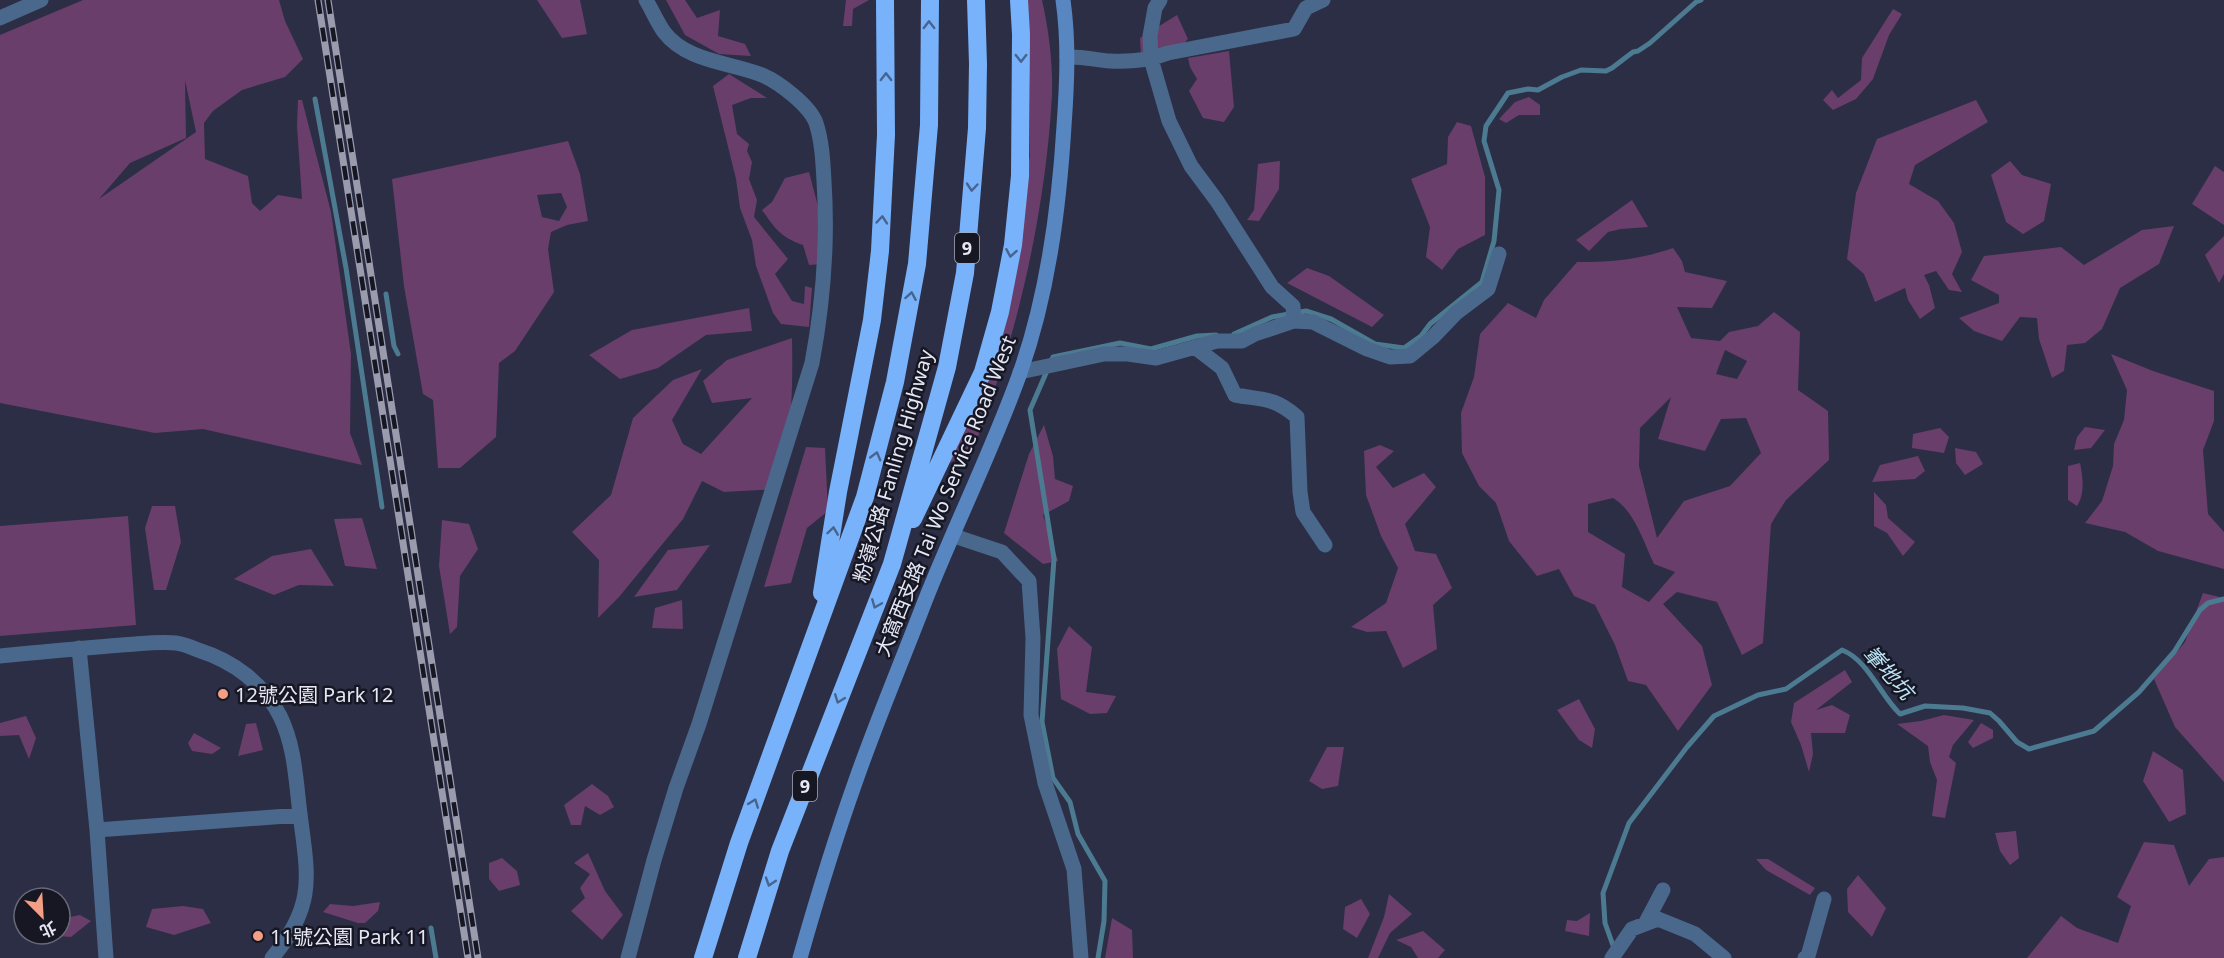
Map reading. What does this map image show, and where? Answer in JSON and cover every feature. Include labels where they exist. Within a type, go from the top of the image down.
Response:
[{"type":"highway","points":[[817,631],[838,492],[872,320],[880,251],[886,135],[885,0]]},
{"type":"highway","name":"粉嶺公路 Fanling Highway","points":[[703,958],[739,843],[865,497],[895,382],[917,264],[928,125],[930,0]]},
{"type":"highway","name":"粉嶺公路 Fanling Highway","points":[[747,958],[780,851],[892,564],[947,367],[964,273],[977,128],[976,0]]},
{"type":"highway","points":[[892,564],[983,372],[1000,312],[1013,245],[1020,176],[1021,34],[1019,0]]},
{"type":"main road","name":"大窩西支路 Tai Wo Service Road West","points":[[800,958],[856,778],[926,598],[954,536],[1020,372],[1033,329],[1053,237],[1060,186],[1067,57],[1063,0]]},
{"type":"street","points":[[0,18],[41,0]]},
{"type":"street","points":[[628,958],[676,788],[699,724],[812,363],[822,293],[826,206],[823,156],[816,122],[807,109],[795,97],[764,76],[701,57],[679,47],[664,32],[646,0]]},
{"type":"street","points":[[1161,0],[1155,8],[1150,36],[1151,59],[1169,121],[1191,166],[1217,201],[1272,287],[1294,315],[1367,349],[1390,357],[1410,356],[1433,338],[1456,313],[1488,289],[1499,254]]},
{"type":"street","points":[[1067,57],[1113,61],[1151,59],[1168,53],[1294,29],[1306,8],[1323,0]]},
{"type":"street","points":[[1020,372],[1104,354],[1128,354],[1156,358],[1217,341],[1242,341],[1294,315]]},
{"type":"street","points":[[1196,348],[1221,368],[1235,395],[1269,399],[1283,405],[1296,417],[1300,492],[1304,512],[1325,545]]},
{"type":"street","points":[[954,536],[1002,552],[1029,580],[1033,638],[1031,715],[1045,783],[1074,869],[1081,958]]},
{"type":"street","points":[[0,656],[79,648],[178,643],[224,660],[266,693],[284,724],[294,764],[307,868],[307,886],[303,907],[286,940],[272,958]]},
{"type":"street","points":[[79,648],[97,830],[106,958]]},
{"type":"street","points":[[97,830],[300,815]]},
{"type":"street","points":[[1645,924],[1663,890]]},
{"type":"street","points":[[1805,958],[1808,956],[1824,898]]},
{"type":"street","points":[[1615,955],[1632,929],[1658,919],[1695,934],[1724,958]]},
{"type":"shaded area","points":[[83,0],[279,0],[285,21],[303,59],[285,77],[242,90],[213,111],[204,123],[205,159],[248,176],[252,203],[260,211],[278,195],[302,199],[297,126],[298,100],[302,100],[331,212],[351,354],[350,433],[362,465],[203,429],[155,433],[0,403],[0,35]],"holes":[[[185,80],[196,132],[99,199],[130,163],[186,138]]]},
{"type":"shaded area","points":[[537,0],[580,0],[587,34],[562,38]]},
{"type":"shaded area","points":[[666,0],[685,0],[697,18],[720,10],[718,36],[745,44],[751,56],[719,54],[685,35]]},
{"type":"shaded area","points":[[846,0],[869,0],[853,9],[852,26],[843,26]]},
{"type":"shaded area","points":[[1026,0],[1042,0],[1051,59],[1052,95],[1040,207],[1025,283],[984,422],[974,444],[963,456],[950,463],[993,360],[1030,156]]},
{"type":"shaded area","points":[[1893,9],[1902,14],[1889,35],[1873,79],[1856,99],[1833,110],[1823,100],[1832,90],[1838,98],[1861,80],[1862,58]]},
{"type":"shaded area","points":[[1177,15],[1188,39],[1169,59],[1141,56],[1140,38]]},
{"type":"shaded area","points":[[1229,51],[1234,107],[1224,122],[1203,118],[1189,91],[1197,79],[1188,58]]},
{"type":"shaded area","points":[[729,74],[767,98],[751,98],[732,105],[737,134],[749,144],[747,151],[752,162],[749,179],[757,200],[754,217],[788,259],[775,274],[792,301],[804,304],[805,286],[812,288],[809,327],[781,324],[773,313],[756,266],[752,240],[740,208],[736,179],[713,86]]},
{"type":"shaded area","points":[[1529,97],[1540,105],[1540,115],[1519,115],[1506,123],[1499,119],[1515,102]]},
{"type":"shaded area","points":[[1976,100],[1988,122],[1915,165],[1909,184],[1938,201],[1954,223],[1962,252],[1952,274],[1962,292],[1949,290],[1936,271],[1924,275],[1935,308],[1920,319],[1908,300],[1905,288],[1875,302],[1864,274],[1847,259],[1856,193],[1877,139]]},
{"type":"shaded area","points":[[1457,122],[1471,126],[1485,177],[1485,235],[1458,249],[1442,270],[1426,257],[1430,227],[1411,179],[1447,164],[1448,137]]},
{"type":"shaded area","points":[[568,141],[580,174],[588,221],[567,225],[551,232],[548,249],[554,292],[515,351],[499,363],[496,437],[460,468],[438,468],[433,400],[423,394],[404,286],[392,179]],"holes":[[[561,193],[567,207],[559,221],[542,217],[537,195]]]},
{"type":"shaded area","points":[[1280,161],[1279,189],[1259,221],[1247,220],[1254,210],[1258,164]]},
{"type":"shaded area","points":[[2010,161],[2022,175],[2051,184],[2044,221],[2023,234],[2006,222],[1991,175]]},
{"type":"shaded area","points":[[2215,166],[2224,172],[2224,225],[2192,204]]},
{"type":"shaded area","points":[[809,172],[819,210],[822,264],[809,265],[803,245],[789,239],[779,231],[762,210],[772,202],[785,178]]},
{"type":"shaded area","points":[[1632,200],[1648,227],[1608,232],[1589,251],[1576,240]]},
{"type":"shaded area","points":[[2174,226],[2159,264],[2120,288],[2102,329],[2085,343],[2067,345],[2064,371],[2052,378],[2039,339],[2037,318],[2020,317],[2002,341],[1974,331],[1959,318],[1999,303],[1999,295],[1971,280],[1984,256],[2061,247],[2084,265],[2142,230]]},
{"type":"shaded area","points":[[2224,236],[2224,274],[2219,283],[2205,255]]},
{"type":"shaded area","points":[[1673,248],[1682,261],[1685,272],[1727,281],[1712,308],[1677,307],[1691,338],[1720,341],[1729,332],[1758,326],[1774,312],[1800,332],[1798,390],[1828,411],[1829,460],[1786,500],[1771,524],[1763,643],[1742,655],[1717,602],[1677,592],[1663,604],[1702,646],[1712,685],[1678,731],[1646,685],[1628,681],[1615,645],[1595,605],[1574,596],[1559,569],[1537,576],[1509,541],[1496,503],[1479,486],[1462,453],[1461,413],[1474,377],[1480,334],[1508,303],[1536,318],[1544,300],[1577,262],[1625,259]],"holes":[[[1725,350],[1747,361],[1737,379],[1716,374]],[[1671,397],[1658,439],[1705,451],[1721,419],[1746,418],[1761,453],[1730,486],[1684,501],[1657,538],[1639,466],[1640,428]],[[1613,498],[1620,503],[1633,519],[1654,564],[1675,572],[1649,602],[1622,587],[1625,554],[1588,532],[1588,504]]]},
{"type":"shaded area","points":[[1307,268],[1329,276],[1384,315],[1372,327],[1287,283]]},
{"type":"shaded area","points":[[749,308],[752,331],[706,335],[658,368],[620,379],[589,355],[632,330]]},
{"type":"shaded area","points":[[792,338],[789,434],[779,489],[724,492],[702,481],[683,519],[619,597],[598,618],[599,560],[572,532],[611,495],[633,418],[673,380],[702,369],[672,420],[683,444],[701,454],[752,398],[712,403],[703,381],[727,360]]},
{"type":"shaded area","points":[[2111,354],[2153,371],[2214,391],[2214,421],[2203,450],[2208,514],[2224,532],[2224,569],[2158,551],[2125,532],[2085,523],[2102,501],[2113,466],[2114,444],[2124,420],[2127,390]]},
{"type":"shaded area","points":[[1044,425],[1053,456],[1055,479],[1073,486],[1069,501],[1043,515],[1058,561],[1043,564],[1004,533],[1029,454]]},
{"type":"shaded area","points":[[2085,427],[2105,430],[2091,448],[2074,450],[2077,437]]},
{"type":"shaded area","points":[[1940,428],[1949,437],[1944,453],[1912,448],[1913,434]]},
{"type":"shaded area","points":[[1380,445],[1394,451],[1376,467],[1393,488],[1424,473],[1436,487],[1405,524],[1415,551],[1436,554],[1452,588],[1433,605],[1437,649],[1403,668],[1386,631],[1367,632],[1351,627],[1386,603],[1398,568],[1381,536],[1366,495],[1364,451]]},
{"type":"shaded area","points":[[806,447],[825,448],[828,511],[807,528],[791,583],[764,587]]},
{"type":"shaded area","points":[[1955,448],[1976,452],[1983,464],[1965,475],[1956,463]]},
{"type":"shaded area","points":[[1918,456],[1925,471],[1915,479],[1872,482],[1880,465]]},
{"type":"shaded area","points":[[2080,463],[2082,491],[2077,506],[2068,500],[2068,466]]},
{"type":"shaded area","points":[[1874,492],[1886,505],[1888,518],[1915,542],[1903,556],[1887,533],[1874,526]]},
{"type":"shaded area","points":[[152,506],[175,506],[181,542],[166,590],[154,590],[145,528]]},
{"type":"shaded area","points":[[128,516],[136,625],[0,636],[0,526]]},
{"type":"shaded area","points":[[362,518],[377,569],[345,566],[334,519]]},
{"type":"shaded area","points":[[442,520],[469,524],[478,549],[460,576],[457,627],[450,634],[439,566]]},
{"type":"shaded area","points":[[710,545],[677,590],[634,597],[668,550]]},
{"type":"shaded area","points":[[311,549],[334,586],[299,585],[274,595],[234,579],[272,556]]},
{"type":"shaded area","points":[[2203,593],[2224,598],[2224,782],[2175,727],[2154,679],[2185,642]]},
{"type":"shaded area","points":[[682,600],[683,629],[652,628],[655,608]]},
{"type":"shaded area","points":[[1069,626],[1092,647],[1086,692],[1116,696],[1107,713],[1090,714],[1061,699],[1057,649]]},
{"type":"shaded area","points":[[1845,670],[1852,682],[1816,710],[1832,705],[1850,715],[1845,733],[1811,733],[1813,754],[1809,772],[1791,722],[1794,703]]},
{"type":"shaded area","points":[[1579,699],[1595,729],[1592,748],[1579,740],[1557,710]]},
{"type":"shaded area","points":[[1944,715],[1974,720],[1953,745],[1949,757],[1956,763],[1945,818],[1932,816],[1937,780],[1930,762],[1928,746],[1897,724]]},
{"type":"shaded area","points":[[26,716],[36,738],[29,759],[19,735],[0,736],[0,723]]},
{"type":"shaded area","points":[[256,723],[263,750],[238,756],[246,724]]},
{"type":"shaded area","points":[[1981,723],[1993,730],[1993,738],[1973,748],[1968,742]]},
{"type":"shaded area","points":[[194,733],[221,748],[212,754],[192,751],[188,743]]},
{"type":"shaded area","points":[[1327,747],[1344,747],[1338,786],[1322,789],[1309,781]]},
{"type":"shaded area","points":[[2153,751],[2183,770],[2186,814],[2169,822],[2143,781]]},
{"type":"shaded area","points":[[592,784],[608,796],[614,807],[600,815],[585,806],[581,825],[571,825],[564,805]]},
{"type":"shaded area","points":[[2016,831],[2019,858],[2010,865],[2000,851],[1995,833]]},
{"type":"shaded area","points":[[2144,842],[2174,845],[2189,886],[2209,859],[2224,857],[2224,958],[2027,958],[2061,916],[2077,928],[2118,943],[2131,906],[2117,897]]},
{"type":"shaded area","points":[[588,853],[605,891],[623,915],[602,940],[571,911],[585,898],[580,888],[590,874],[574,863]]},
{"type":"shaded area","points":[[502,858],[517,871],[520,885],[499,891],[489,879],[489,863]]},
{"type":"shaded area","points":[[1756,859],[1768,859],[1815,888],[1810,895],[1766,870]]},
{"type":"shaded area","points":[[1858,875],[1886,908],[1872,937],[1848,912],[1847,889]]},
{"type":"shaded area","points":[[1389,894],[1412,914],[1390,933],[1378,958],[1368,958],[1384,917]]},
{"type":"shaded area","points":[[1361,899],[1370,914],[1357,938],[1343,929],[1345,907]]},
{"type":"shaded area","points":[[380,902],[378,911],[365,923],[323,912],[330,904],[353,906]]},
{"type":"shaded area","points":[[183,906],[203,909],[211,923],[174,935],[146,927],[152,909]]},
{"type":"shaded area","points":[[1590,913],[1589,936],[1565,931],[1567,920],[1577,921]]},
{"type":"shaded area","points":[[80,915],[91,921],[72,936],[72,917]]},
{"type":"shaded area","points":[[1112,918],[1132,930],[1133,958],[1105,958]]},
{"type":"shaded area","points":[[1423,931],[1445,950],[1438,958],[1418,958],[1411,947],[1396,940]]},
{"type":"waterway","points":[[1234,334],[1272,317],[1306,311],[1331,319],[1375,344],[1404,348],[1421,336],[1430,324],[1482,282],[1494,241],[1499,190],[1484,141],[1486,126],[1508,93],[1528,89],[1538,90],[1581,70],[1606,71],[1650,43],[1701,0]]},
{"type":"waterway","points":[[315,99],[346,268],[382,507]]},
{"type":"waterway","points":[[386,294],[394,346],[398,354]]},
{"type":"waterway","points":[[1098,958],[1104,921],[1105,881],[1078,834],[1070,802],[1053,778],[1042,722],[1054,559],[1030,410],[1053,357],[1120,343],[1151,349],[1197,336],[1216,335]]},
{"type":"waterway","name":"輋地坑","points":[[1615,951],[1605,923],[1603,893],[1629,823],[1687,747],[1714,716],[1758,695],[1786,689],[1842,650],[1867,670],[1900,714],[1925,706],[1963,708],[1990,713],[2017,742],[2029,749],[2094,731],[2139,692],[2174,652],[2200,610],[2208,603],[2224,599]]},
{"type":"waterway","points":[[431,928],[436,958]]},
{"type":"railway","points":[[318,0],[468,958]]},
{"type":"railway","points":[[328,0],[478,958]]},
{"type":"place","name":"12號公園 Park 12","points":[[223,694]]},
{"type":"place","name":"11號公園 Park 11","points":[[258,936]]}]
